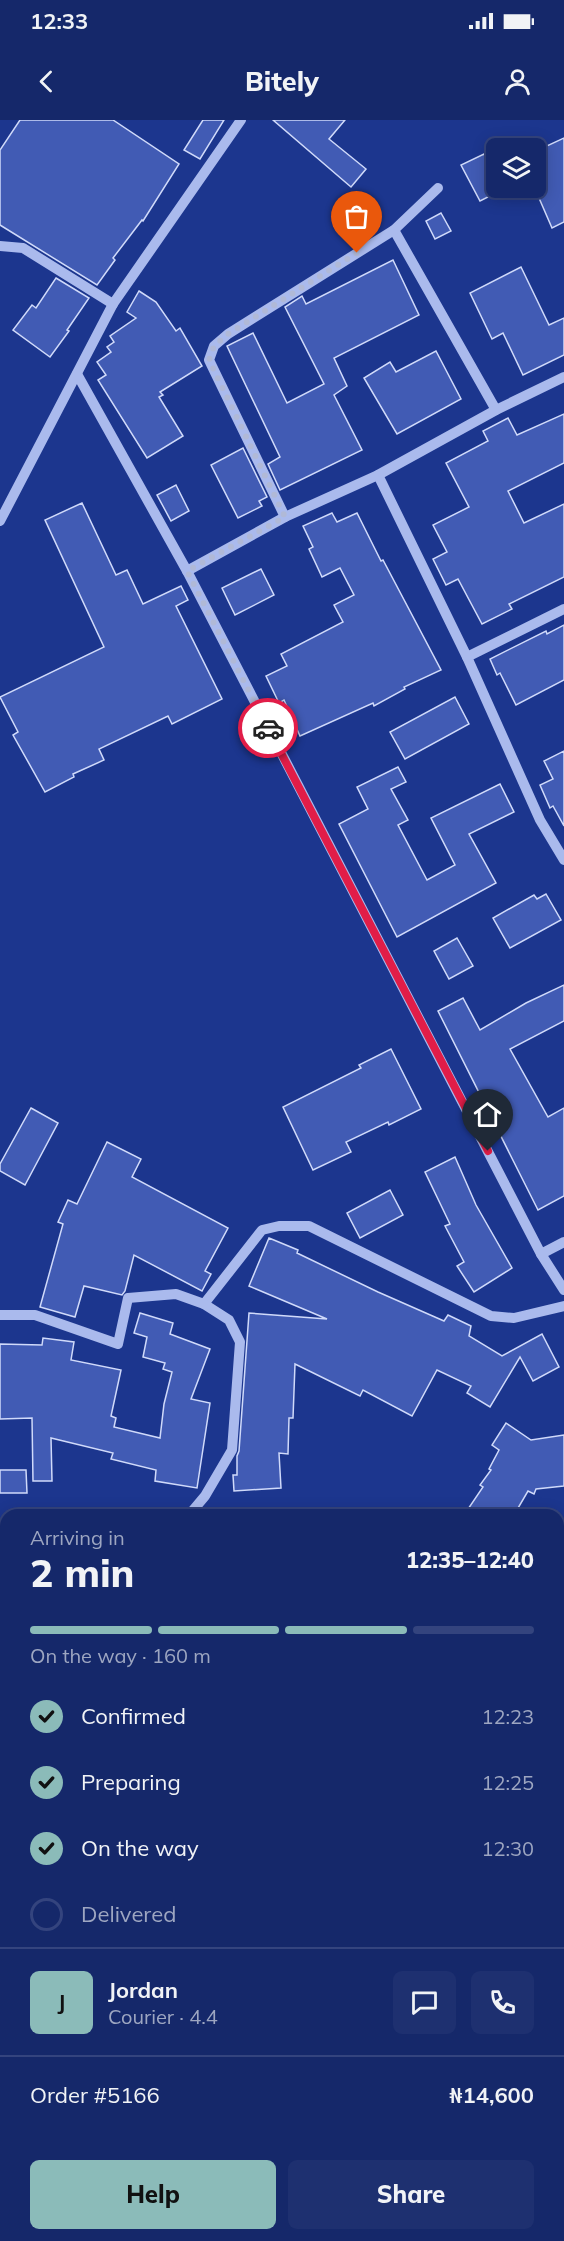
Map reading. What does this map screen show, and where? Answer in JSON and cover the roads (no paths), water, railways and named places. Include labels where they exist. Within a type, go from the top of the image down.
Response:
[{"type":"street","points":[[0,521],[113,304],[241,120]]},
{"type":"street","points":[[285,517],[209,360],[214,346],[228,334],[394,230],[438,188]]},
{"type":"street","points":[[394,230],[496,410]]},
{"type":"street","points":[[0,246],[23,248],[113,304]]},
{"type":"street","points":[[77,374],[187,571],[541,1254],[564,1290]]},
{"type":"street","points":[[187,571],[285,517],[378,476],[496,410],[564,377]]},
{"type":"street","points":[[378,476],[467,657],[540,820],[564,860]]},
{"type":"street","points":[[467,657],[564,609]]},
{"type":"street","points":[[204,1304],[262,1230],[279,1226],[309,1226],[491,1316],[514,1318],[564,1306]]},
{"type":"street","points":[[541,1254],[564,1242]]},
{"type":"street","points":[[0,1315],[35,1315],[118,1344],[128,1298],[176,1294],[204,1304],[229,1320],[240,1342],[232,1450],[205,1496],[194,1509]]}]
